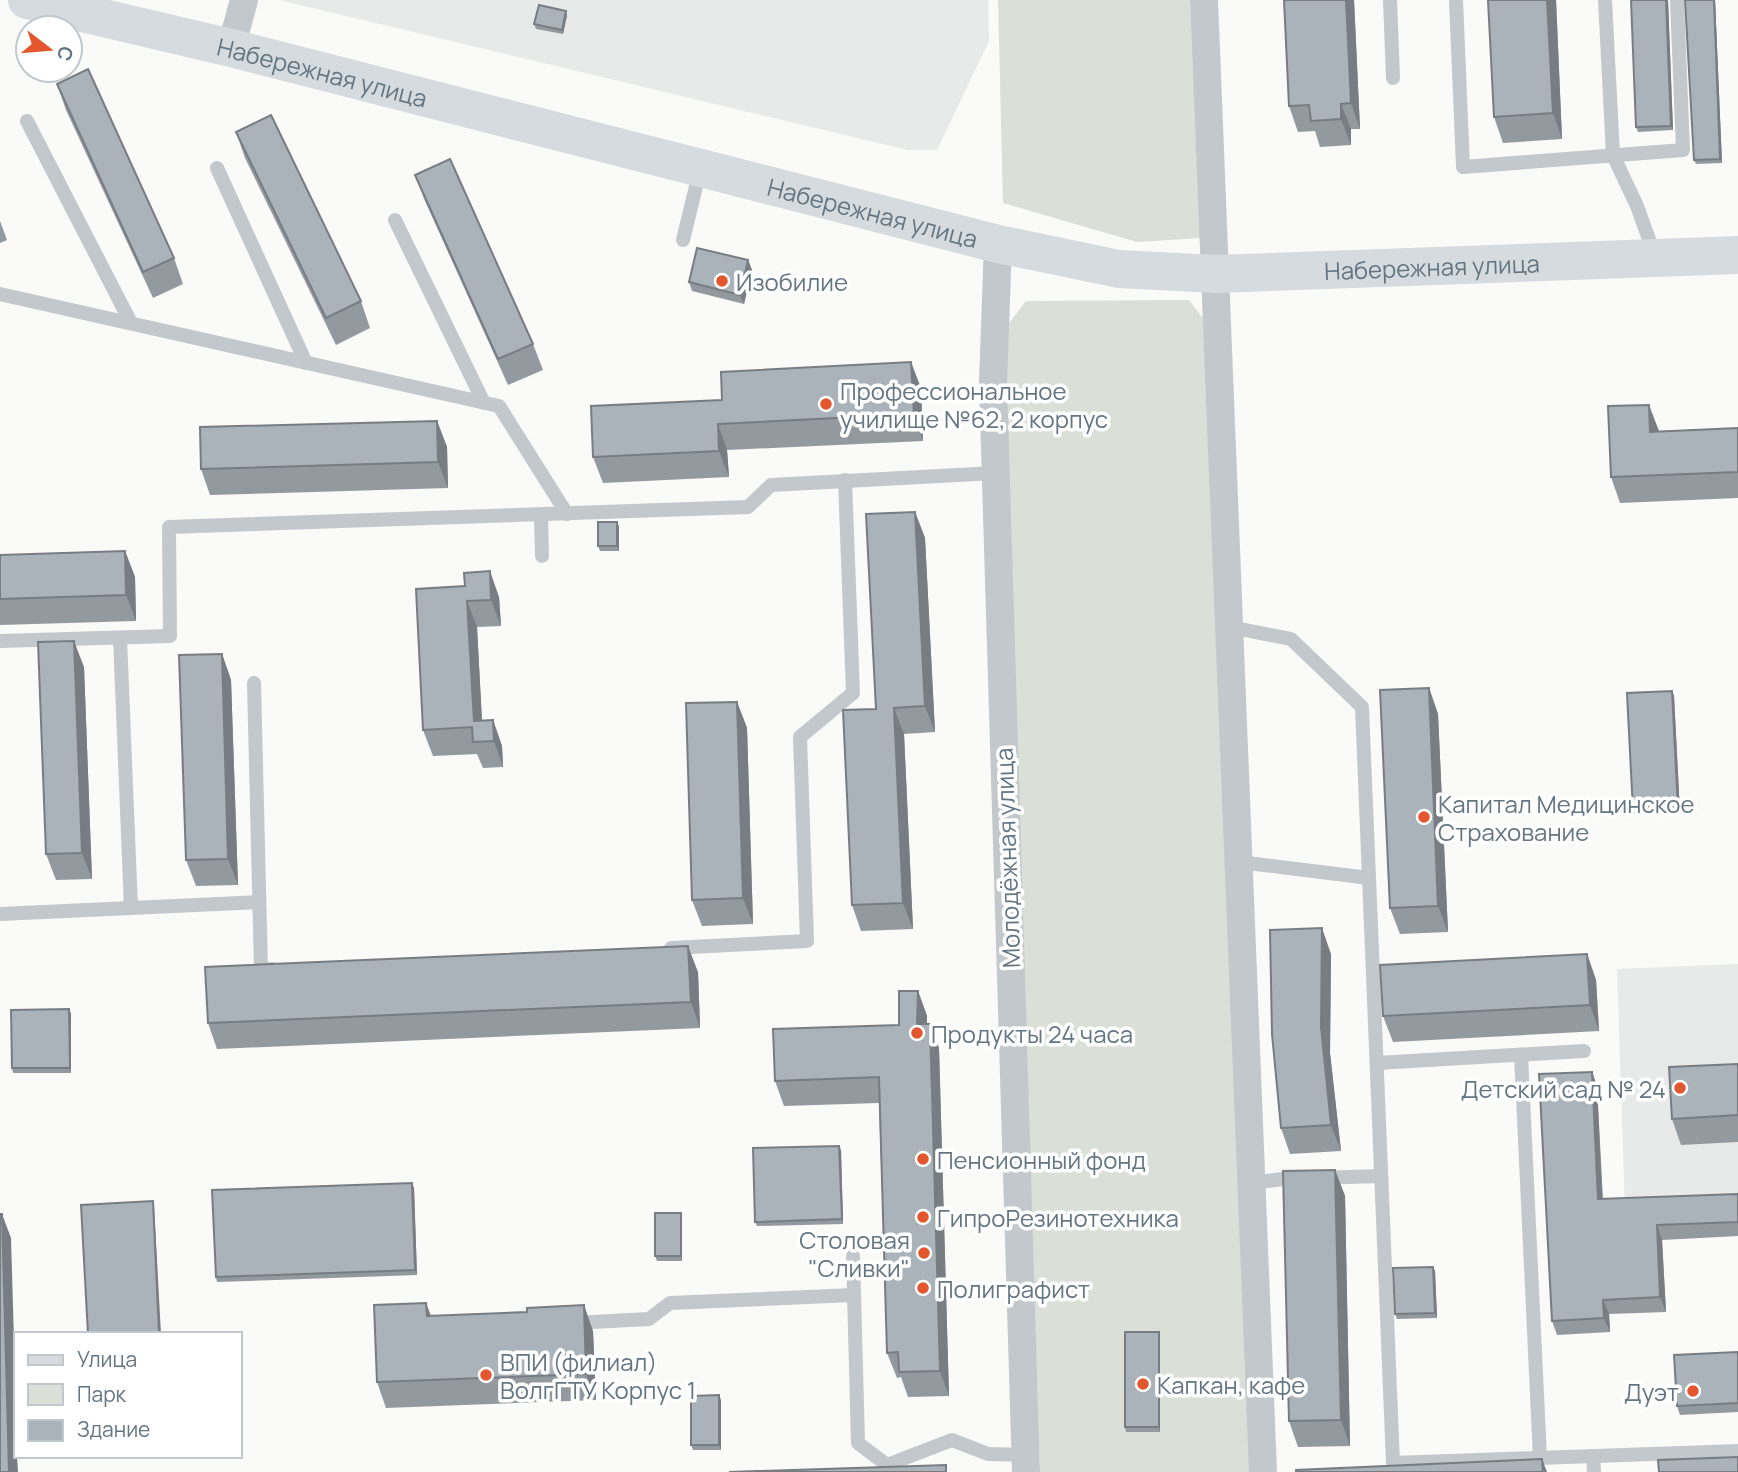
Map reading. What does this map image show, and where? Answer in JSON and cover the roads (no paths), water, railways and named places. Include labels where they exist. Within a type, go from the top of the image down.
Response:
[{"type":"street","name":"Набережная улица","points":[[27,0],[231,48],[998,244],[1119,269],[1216,274],[1738,255]]},
{"type":"street","points":[[231,48],[244,0]]},
{"type":"street","points":[[1204,0],[1263,1472]]},
{"type":"street","name":"Молодёжная улица","points":[[998,244],[992,382],[1026,1463]]},
{"type":"lane","points":[[1390,0],[1394,78]]},
{"type":"lane","points":[[1456,0],[1463,167],[1683,150],[1677,0]]},
{"type":"lane","points":[[1605,0],[1613,155],[1637,206],[1656,258]]},
{"type":"lane","points":[[27,121],[131,323]]},
{"type":"lane","points":[[683,240],[701,167]]},
{"type":"lane","points":[[217,168],[306,363]]},
{"type":"lane","points":[[395,220],[484,402]]},
{"type":"lane","points":[[0,294],[499,406],[567,514]]},
{"type":"lane","points":[[0,641],[170,636],[169,527],[748,507],[771,485],[995,473]]},
{"type":"lane","points":[[657,949],[807,941],[800,737],[853,693],[845,480]]},
{"type":"lane","points":[[541,515],[542,556]]},
{"type":"lane","points":[[1230,627],[1291,639],[1362,707],[1394,1463],[1738,1451]]},
{"type":"lane","points":[[120,638],[131,908]]},
{"type":"lane","points":[[254,682],[261,970],[288,968]]},
{"type":"lane","points":[[1239,862],[1369,877]]},
{"type":"lane","points":[[0,914],[259,902]]},
{"type":"lane","points":[[1377,1063],[1584,1051]]},
{"type":"lane","points":[[1521,1055],[1540,1458]]},
{"type":"lane","points":[[1252,1184],[1283,1179],[1381,1176]]},
{"type":"lane","points":[[853,1256],[858,1443],[887,1465],[952,1440],[988,1454],[1026,1463]]},
{"type":"lane","points":[[558,1324],[649,1319],[670,1303],[853,1295]]},
{"type":"lane","points":[[1593,1457],[1594,1472]]},
{"type":"place","name":"Изобилие","points":[[722,281]]},
{"type":"place","name":"Профессиональное училище №62, 2 корпус","points":[[826,404]]},
{"type":"place","name":"Капитал Медицинское Страхование","points":[[1424,817]]},
{"type":"place","name":"Продукты 24 часа","points":[[917,1033]]},
{"type":"place","name":"Детский сад № 24","points":[[1680,1088]]},
{"type":"place","name":"Пенсионный фонд","points":[[923,1159]]},
{"type":"place","name":"ГипроРезинотехника","points":[[923,1217]]},
{"type":"place","name":"Столовая \"Сливки\"","points":[[924,1253]]},
{"type":"place","name":"Полиграфист","points":[[923,1288]]},
{"type":"place","name":"ВПИ (филиал) ВолгГТУ Корпус 1","points":[[486,1375]]},
{"type":"place","name":"Капкан, кафе","points":[[1143,1384]]},
{"type":"place","name":"Дуэт","points":[[1693,1391]]}]
